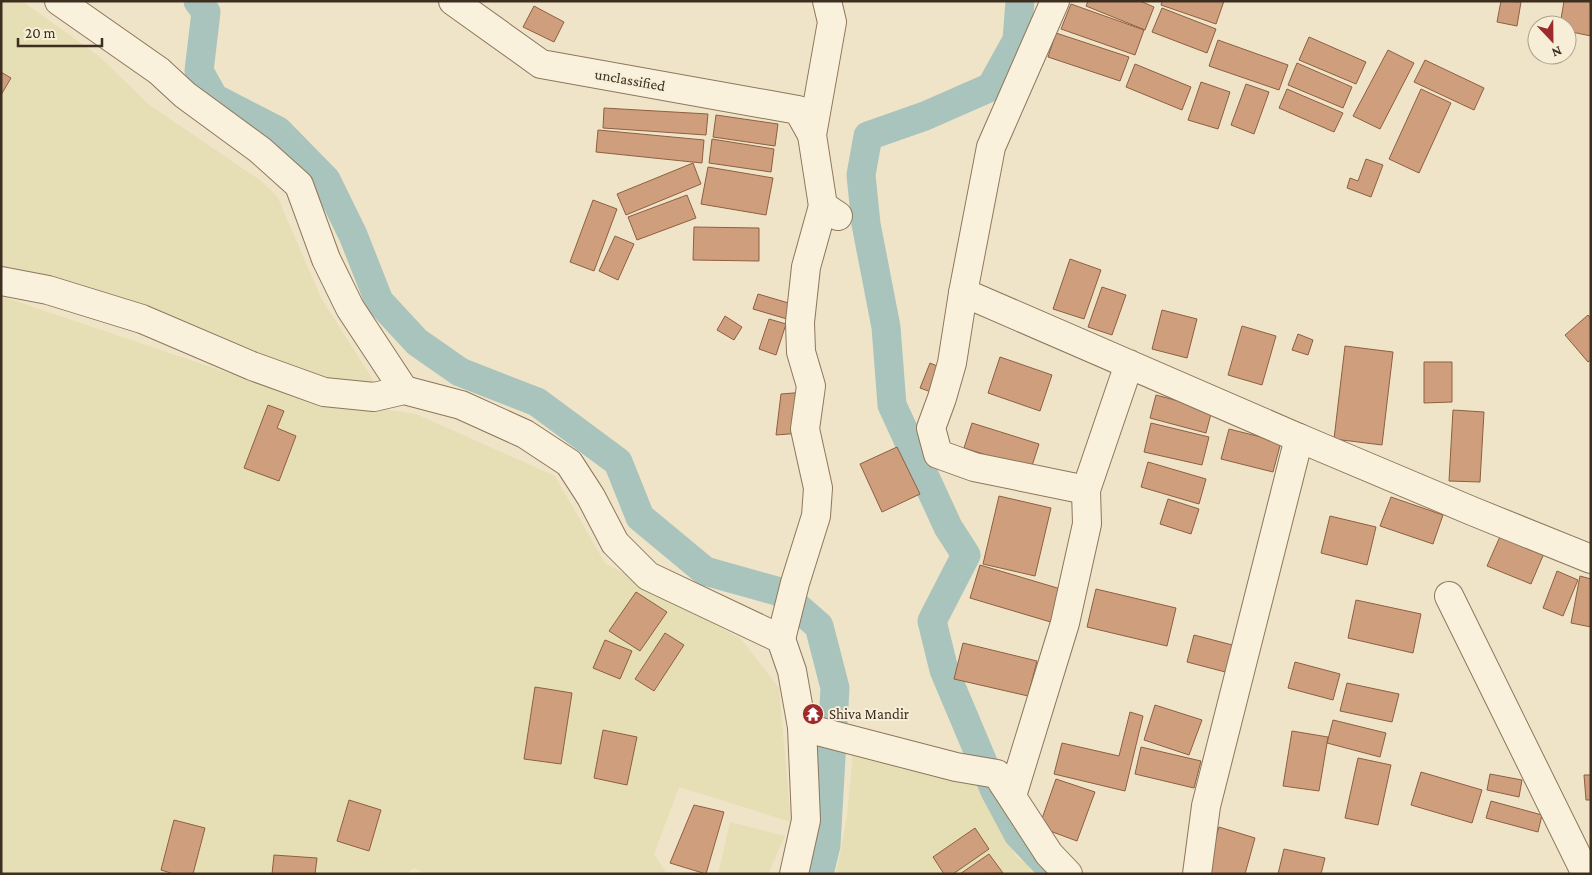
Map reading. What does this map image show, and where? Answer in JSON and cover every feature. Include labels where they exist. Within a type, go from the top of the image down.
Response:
[{"type":"street","points":[[59,1],[159,71],[185,95],[260,150],[299,185],[326,259],[350,308],[404,390]]},
{"type":"street","name":"unclassified","points":[[453,1],[541,64],[798,110],[812,135]]},
{"type":"street","points":[[794,874],[806,820],[808,728],[781,639],[795,582],[816,516],[818,488],[805,430],[811,386],[800,352],[800,322],[806,267],[831,211],[812,135],[832,22],[827,1]]},
{"type":"street","points":[[1055,1],[991,146],[963,293],[952,363],[931,428],[938,454],[974,467],[1086,490]]},
{"type":"street","points":[[1,281],[48,290],[142,319],[252,366],[324,392],[374,397],[404,390],[460,405],[525,434],[569,463],[591,497],[615,543],[648,576],[781,639]]},
{"type":"street","points":[[963,293],[1472,512],[1591,559]]},
{"type":"street","points":[[1004,785],[1065,623],[1087,524],[1086,490],[1129,364]]},
{"type":"street","points":[[1197,874],[1206,806],[1299,438]]},
{"type":"street","points":[[1449,596],[1586,874]]},
{"type":"street","points":[[808,728],[956,767],[1004,785],[1049,854],[1068,874]]},
{"type":"shaded area","points":[[1,1],[22,1],[100,57],[148,104],[261,181],[277,196],[321,298],[375,383],[356,387],[1,272]]},
{"type":"shaded area","points":[[1,296],[300,397],[416,414],[555,476],[605,563],[741,639],[779,688],[791,822],[679,787],[654,854],[667,874],[425,874],[414,868],[407,874],[1,874]]},
{"type":"shaded area","points":[[863,749],[896,767],[977,785],[992,803],[1016,857],[1027,863],[1032,874],[836,874],[847,817],[853,751]]},
{"type":"shaded area","points":[[730,822],[785,836],[768,874],[718,874]]},
{"type":"building","points":[[1088,1],[1140,1],[1154,7],[1145,30],[1086,6]]},
{"type":"building","points":[[1162,1],[1224,1],[1216,24],[1161,5]]},
{"type":"building","points":[[1501,1],[1521,2],[1517,26],[1497,22]]},
{"type":"building","points":[[1564,1],[1591,1],[1591,36],[1577,33],[1577,15],[1562,15]]},
{"type":"building","points":[[1071,4],[1144,30],[1135,55],[1061,29]]},
{"type":"building","points":[[534,6],[564,22],[554,42],[523,27]]},
{"type":"building","points":[[1162,8],[1216,29],[1207,53],[1152,32]]},
{"type":"building","points":[[1056,33],[1129,57],[1120,81],[1048,57]]},
{"type":"building","points":[[1309,37],[1366,62],[1356,84],[1299,60]]},
{"type":"building","points":[[1218,40],[1288,65],[1279,90],[1209,66]]},
{"type":"building","points":[[1388,50],[1414,63],[1380,129],[1353,116]]},
{"type":"building","points":[[1425,60],[1484,88],[1474,110],[1414,82]]},
{"type":"building","points":[[1297,63],[1352,87],[1343,108],[1288,85]]},
{"type":"building","points":[[1135,64],[1191,87],[1182,110],[1126,87]]},
{"type":"building","points":[[1,72],[11,78],[1,95]]},
{"type":"building","points":[[1201,82],[1230,92],[1218,129],[1188,120]]},
{"type":"building","points":[[1246,84],[1269,92],[1254,134],[1231,125]]},
{"type":"building","points":[[1287,89],[1343,113],[1334,132],[1279,108]]},
{"type":"building","points":[[1421,89],[1451,103],[1419,173],[1389,159]]},
{"type":"building","points":[[604,108],[708,114],[706,135],[603,128]]},
{"type":"building","points":[[716,115],[778,124],[775,146],[713,137]]},
{"type":"building","points":[[598,130],[704,140],[702,163],[596,152]]},
{"type":"building","points":[[712,139],[774,149],[771,172],[709,163]]},
{"type":"building","points":[[1366,159],[1383,165],[1371,197],[1347,188],[1350,178],[1358,181]]},
{"type":"building","points":[[693,163],[701,184],[626,215],[617,194]]},
{"type":"building","points":[[708,167],[773,178],[766,215],[701,204]]},
{"type":"building","points":[[687,195],[696,218],[637,240],[628,217]]},
{"type":"building","points":[[593,200],[617,209],[594,271],[570,262]]},
{"type":"building","points":[[694,227],[759,228],[759,261],[693,260]]},
{"type":"building","points":[[615,236],[634,244],[618,280],[599,271]]},
{"type":"building","points":[[1070,259],[1101,270],[1084,319],[1053,309]]},
{"type":"building","points":[[1102,287],[1126,295],[1112,335],[1088,327]]},
{"type":"building","points":[[758,294],[792,304],[787,319],[753,309]]},
{"type":"building","points":[[1162,310],[1197,319],[1187,358],[1152,349]]},
{"type":"building","points":[[1588,315],[1591,319],[1591,360],[1588,362],[1565,335]]},
{"type":"building","points":[[725,316],[742,327],[734,340],[717,330]]},
{"type":"building","points":[[769,319],[786,324],[776,355],[759,349]]},
{"type":"building","points":[[1242,326],[1276,336],[1262,385],[1228,375]]},
{"type":"building","points":[[1298,334],[1313,340],[1308,355],[1292,350]]},
{"type":"building","points":[[1345,346],[1393,352],[1382,445],[1334,439]]},
{"type":"building","points":[[1000,357],[1052,375],[1040,411],[988,393]]},
{"type":"building","points":[[1424,362],[1452,362],[1452,402],[1424,403]]},
{"type":"building","points":[[930,363],[944,369],[934,393],[920,388]]},
{"type":"building","points":[[806,392],[801,433],[776,435],[781,394]]},
{"type":"building","points":[[1156,395],[1212,410],[1206,433],[1150,418]]},
{"type":"building","points":[[268,405],[284,411],[277,428],[296,436],[279,481],[244,468]]},
{"type":"building","points":[[1453,410],[1484,412],[1480,482],[1449,481]]},
{"type":"building","points":[[972,423],[1039,444],[1031,469],[964,448]]},
{"type":"building","points":[[1151,423],[1209,437],[1202,465],[1144,452]]},
{"type":"building","points":[[1229,429],[1281,442],[1273,472],[1221,459]]},
{"type":"building","points":[[897,447],[920,494],[882,512],[860,464]]},
{"type":"building","points":[[1148,462],[1206,479],[1199,504],[1141,487]]},
{"type":"building","points":[[999,496],[1051,508],[1035,576],[983,564]]},
{"type":"building","points":[[1391,497],[1443,515],[1433,544],[1380,526]]},
{"type":"building","points":[[1168,499],[1199,509],[1191,534],[1160,524]]},
{"type":"building","points":[[1330,516],[1376,527],[1367,565],[1321,553]]},
{"type":"building","points":[[1502,532],[1545,551],[1531,584],[1487,566]]},
{"type":"building","points":[[980,565],[1064,590],[1054,623],[970,598]]},
{"type":"building","points":[[1557,571],[1578,580],[1563,616],[1543,608]]},
{"type":"building","points":[[1580,576],[1591,579],[1591,627],[1571,623]]},
{"type":"building","points":[[1096,589],[1176,608],[1167,646],[1087,627]]},
{"type":"building","points":[[636,592],[667,612],[640,651],[609,631]]},
{"type":"building","points":[[1356,600],[1421,614],[1413,653],[1348,638]]},
{"type":"building","points":[[665,633],[684,645],[654,691],[635,679]]},
{"type":"building","points":[[1194,635],[1240,647],[1233,674],[1187,662]]},
{"type":"building","points":[[605,640],[632,651],[620,679],[593,668]]},
{"type":"building","points":[[963,643],[1037,661],[1028,696],[954,679]]},
{"type":"building","points":[[1295,662],[1340,674],[1333,700],[1288,688]]},
{"type":"building","points":[[1347,683],[1399,694],[1392,722],[1340,711]]},
{"type":"building","points":[[535,687],[572,693],[561,764],[524,759]]},
{"type":"building","points":[[1155,705],[1202,720],[1189,755],[1144,740]]},
{"type":"building","name":"Shiva Mandir","points":[[819,707],[819,720],[808,720],[807,708]]},
{"type":"building","points":[[1130,712],[1143,716],[1125,791],[1054,774],[1062,743],[1119,756]]},
{"type":"building","points":[[1333,720],[1386,733],[1380,757],[1327,743]]},
{"type":"building","points":[[603,730],[637,737],[627,785],[594,778]]},
{"type":"building","points":[[1292,731],[1328,737],[1319,791],[1283,786]]},
{"type":"building","points":[[1141,747],[1201,761],[1194,788],[1135,774]]},
{"type":"building","points":[[1358,758],[1391,765],[1378,825],[1345,818]]},
{"type":"building","points":[[1421,772],[1482,790],[1472,823],[1411,805]]},
{"type":"building","points":[[1490,774],[1522,780],[1519,797],[1487,790]]},
{"type":"building","points":[[1584,775],[1591,775],[1591,800],[1586,800]]},
{"type":"building","points":[[1056,779],[1095,792],[1077,841],[1039,827]]},
{"type":"building","points":[[349,800],[381,810],[369,851],[337,841]]},
{"type":"building","points":[[1491,801],[1542,815],[1538,832],[1486,818]]},
{"type":"building","points":[[694,805],[724,812],[706,874],[670,863]]},
{"type":"building","points":[[174,820],[205,828],[193,874],[174,874],[161,870]]},
{"type":"building","points":[[1219,827],[1255,838],[1245,874],[1204,874]]},
{"type":"building","points":[[975,828],[989,849],[953,874],[944,874],[933,857]]},
{"type":"building","points":[[1284,849],[1325,858],[1321,874],[1278,874]]},
{"type":"building","points":[[989,854],[1003,873],[960,874]]},
{"type":"building","points":[[274,855],[317,858],[315,874],[272,874]]},
{"type":"waterway","points":[[198,1],[206,12],[199,71],[214,98],[278,131],[326,180],[353,235],[379,301],[417,342],[460,372],[537,402],[618,462],[640,517],[705,571],[780,592],[819,626],[835,688],[826,845],[819,874]]},
{"type":"waterway","points":[[1020,1],[1017,40],[991,87],[925,116],[868,136],[861,175],[866,224],[886,327],[892,405],[948,527],[966,555],[932,621],[944,670],[995,791],[1018,834],[1050,868]]},
{"type":"place","name":"Shiva Mandir","points":[[813,714]]}]
